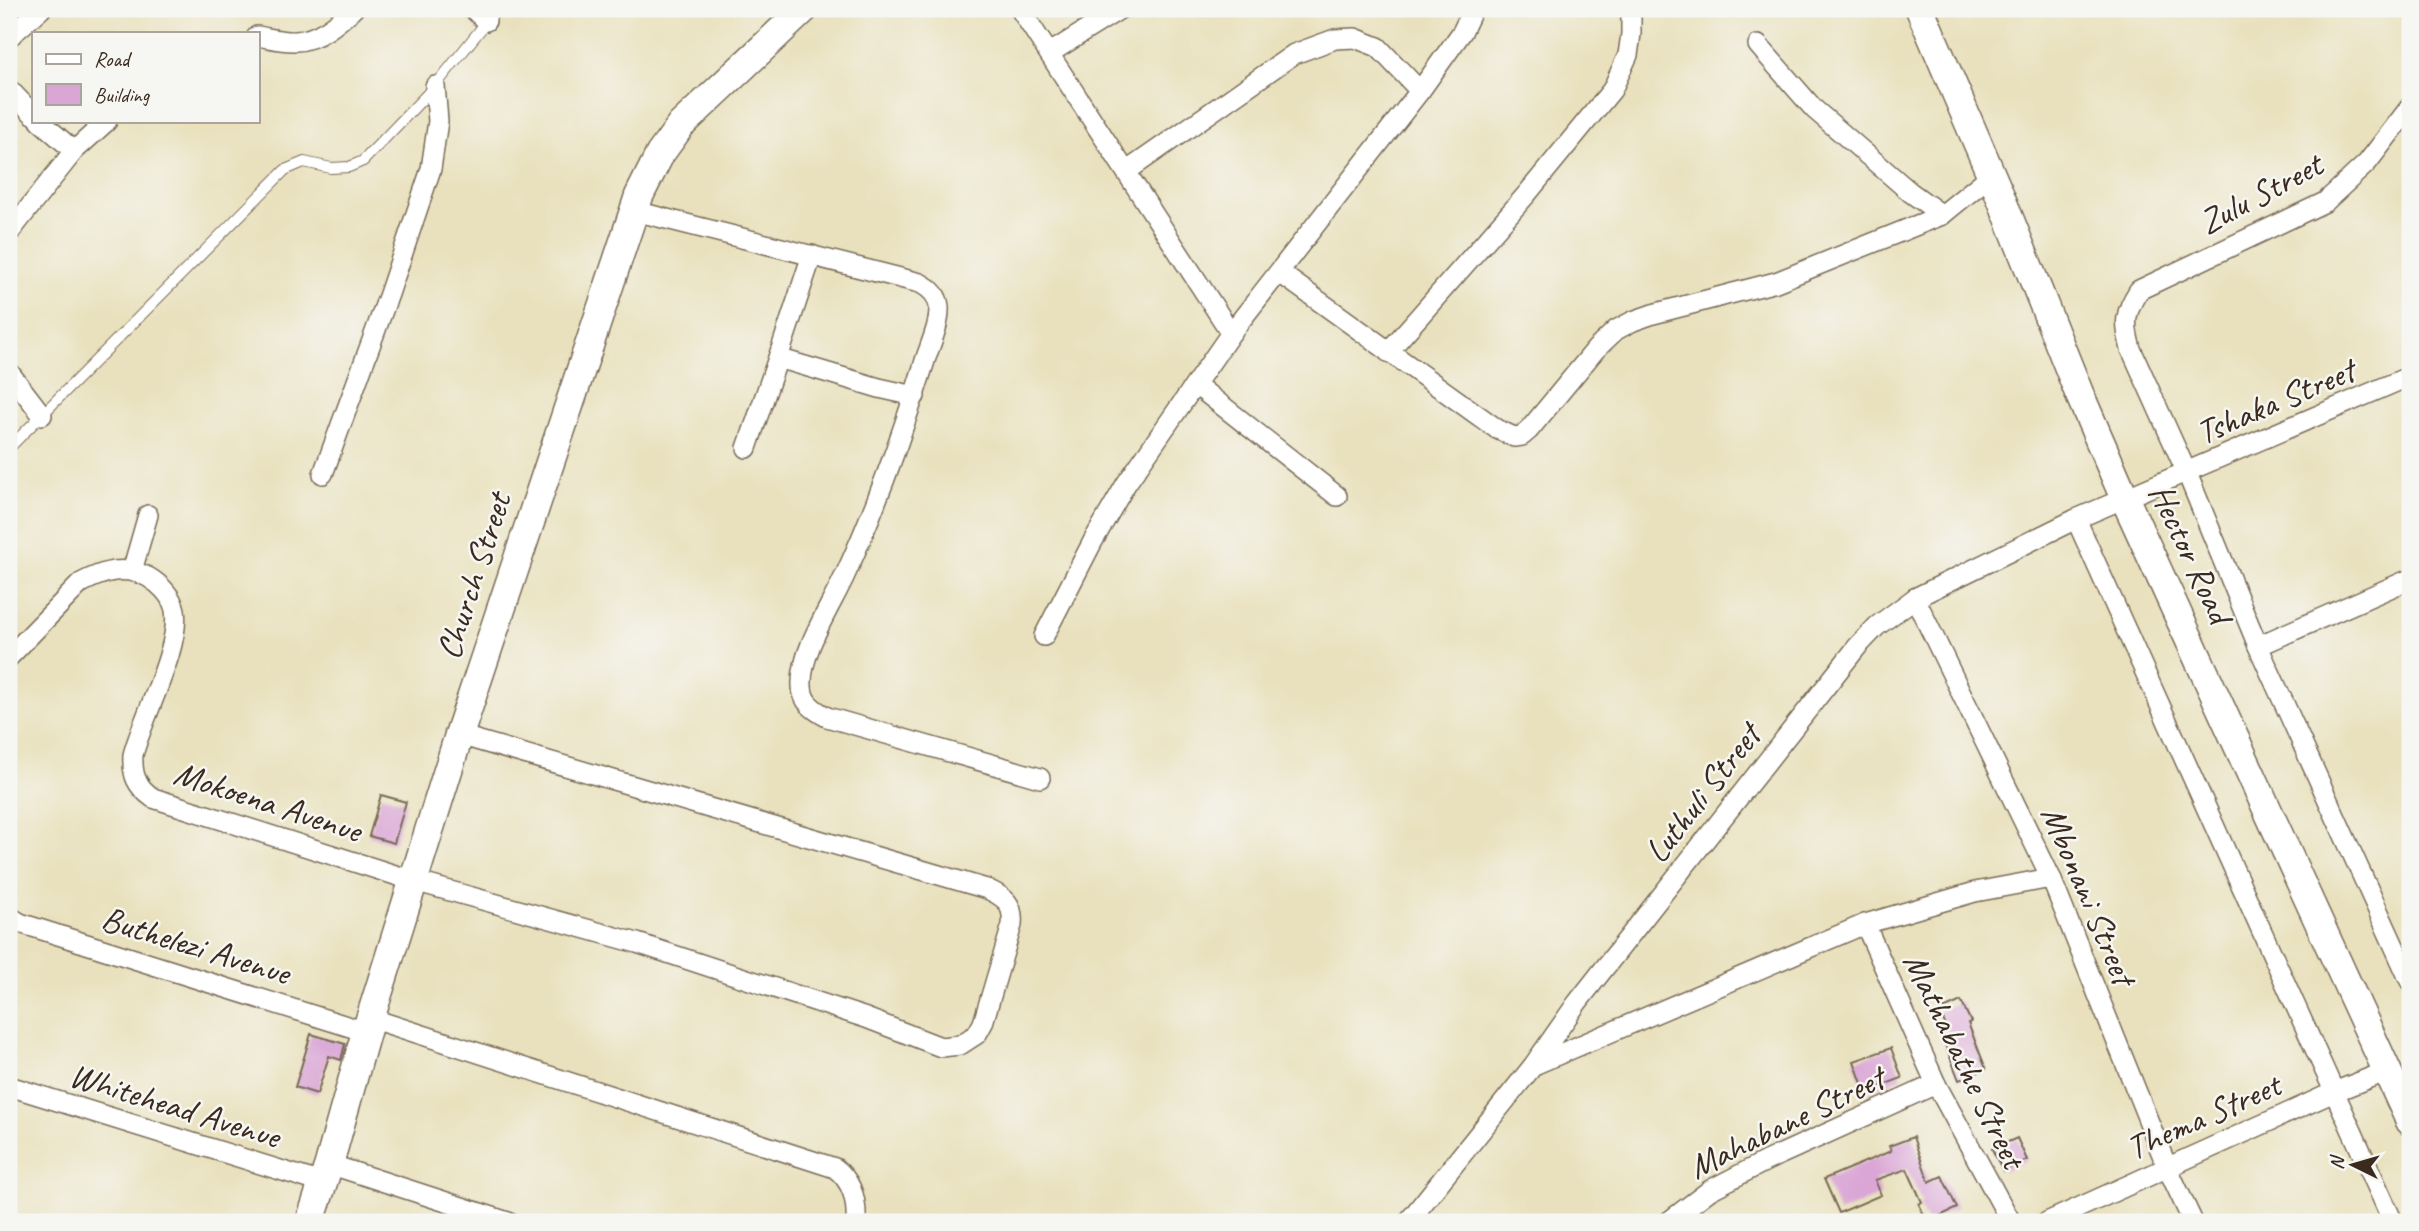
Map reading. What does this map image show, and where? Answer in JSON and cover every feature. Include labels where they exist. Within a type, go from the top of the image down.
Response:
[{"type":"street","points":[[9,37],[41,9]]},
{"type":"street","points":[[259,36],[297,41],[315,37],[339,23],[353,9]]},
{"type":"street","name":"Church Street","points":[[310,1222],[368,1025],[459,736],[652,167],[681,125],[804,9]]},
{"type":"street","points":[[1020,9],[1231,333]]},
{"type":"street","points":[[1051,53],[1120,9]]},
{"type":"street","points":[[1044,636],[1126,484],[1231,333],[1420,91],[1468,24],[1473,9]]},
{"type":"street","points":[[1388,352],[1526,195],[1612,90],[1628,55],[1631,9]]},
{"type":"street","name":"Hector Road","points":[[1920,9],[2125,499],[2410,1121]]},
{"type":"street","points":[[1127,171],[1294,54],[1328,41],[1355,38],[1371,43],[1385,53],[1420,91]]},
{"type":"street","points":[[1758,45],[1814,109],[1910,192],[1942,215]]},
{"type":"street","points":[[323,474],[389,294],[431,169],[438,121],[435,86]]},
{"type":"street","points":[[9,89],[32,113]]},
{"type":"street","name":"Zulu Street","points":[[2126,315],[2139,290],[2325,202],[2367,163],[2410,107]]},
{"type":"street","points":[[41,122],[74,150]]},
{"type":"street","points":[[9,233],[74,150],[106,122]]},
{"type":"street","points":[[1280,273],[1497,429],[1508,436],[1522,436],[1616,330],[1633,321],[1776,282],[1942,215],[1991,175]]},
{"type":"street","points":[[635,211],[920,283],[933,292],[939,307],[937,323],[915,396],[848,568],[803,665],[804,698],[813,709],[827,717],[1040,779]]},
{"type":"street","points":[[747,448],[812,255]]},
{"type":"street","name":"Hector Road","points":[[2126,315],[2126,331],[2131,349],[2187,473],[2258,646],[2410,981]]},
{"type":"street","points":[[778,358],[915,396]]},
{"type":"street","points":[[9,372],[42,415]]},
{"type":"street","name":"Tshaka Street","points":[[2125,499],[2410,376]]},
{"type":"street","points":[[1196,385],[1337,496]]},
{"type":"street","name":"Luthuli Street","points":[[1408,1222],[1533,1066],[1577,1003],[1857,647],[1877,626],[1915,598],[2076,519],[2125,499]]},
{"type":"street","points":[[9,657],[81,583],[117,570],[132,570],[149,515]]},
{"type":"street","points":[[2076,519],[2393,1222]]},
{"type":"street","name":"Mokoena Avenue","points":[[132,570],[150,578],[167,594],[175,608],[174,639],[133,755],[134,776],[138,785],[153,798],[414,881],[637,943],[866,1018],[941,1047],[953,1047],[977,1034],[988,1013],[1012,916],[1008,902],[996,893],[459,736]]},
{"type":"street","points":[[2258,646],[2410,579]]},
{"type":"street","name":"Mbonani Street","points":[[1915,598],[2051,878],[2167,1167],[2193,1222]]},
{"type":"street","points":[[1533,1066],[1866,924],[1975,892],[2051,878]]},
{"type":"street","name":"Buthelezi Avenue","points":[[9,916],[20,923],[368,1025],[835,1168],[848,1180],[853,1190],[856,1222]]},
{"type":"street","name":"Mathabathe Street","points":[[1866,924],[1936,1084],[2011,1222]]},
{"type":"street","name":"Thema Street","points":[[2048,1222],[2334,1091],[2387,1071]]},
{"type":"street","name":"Mahabane Street","points":[[1668,1222],[1710,1190],[1936,1084]]},
{"type":"street","name":"Whitehead Avenue","points":[[9,1086],[495,1220]]},
{"type":"lane","points":[[9,448],[285,170],[304,162],[331,168],[349,167],[363,161],[435,86],[486,13]]},
{"type":"building","points":[[381,795],[406,802],[394,843],[369,836]]},
{"type":"building","points":[[1961,1001],[1971,1022],[1968,1023],[1986,1069],[1959,1080],[1941,1034],[1948,1030],[1939,1011]]},
{"type":"building","points":[[311,1034],[345,1044],[341,1060],[329,1056],[317,1094],[295,1087]]},
{"type":"building","points":[[1891,1048],[1902,1078],[1865,1092],[1854,1061]]},
{"type":"building","points":[[1913,1137],[1929,1182],[1942,1176],[1957,1208],[1927,1222],[1919,1204],[1922,1202],[1907,1169],[1875,1180],[1881,1195],[1839,1213],[1824,1179],[1891,1151],[1889,1146]]},
{"type":"building","points":[[2017,1138],[2027,1160],[2003,1171],[1992,1149]]}]
